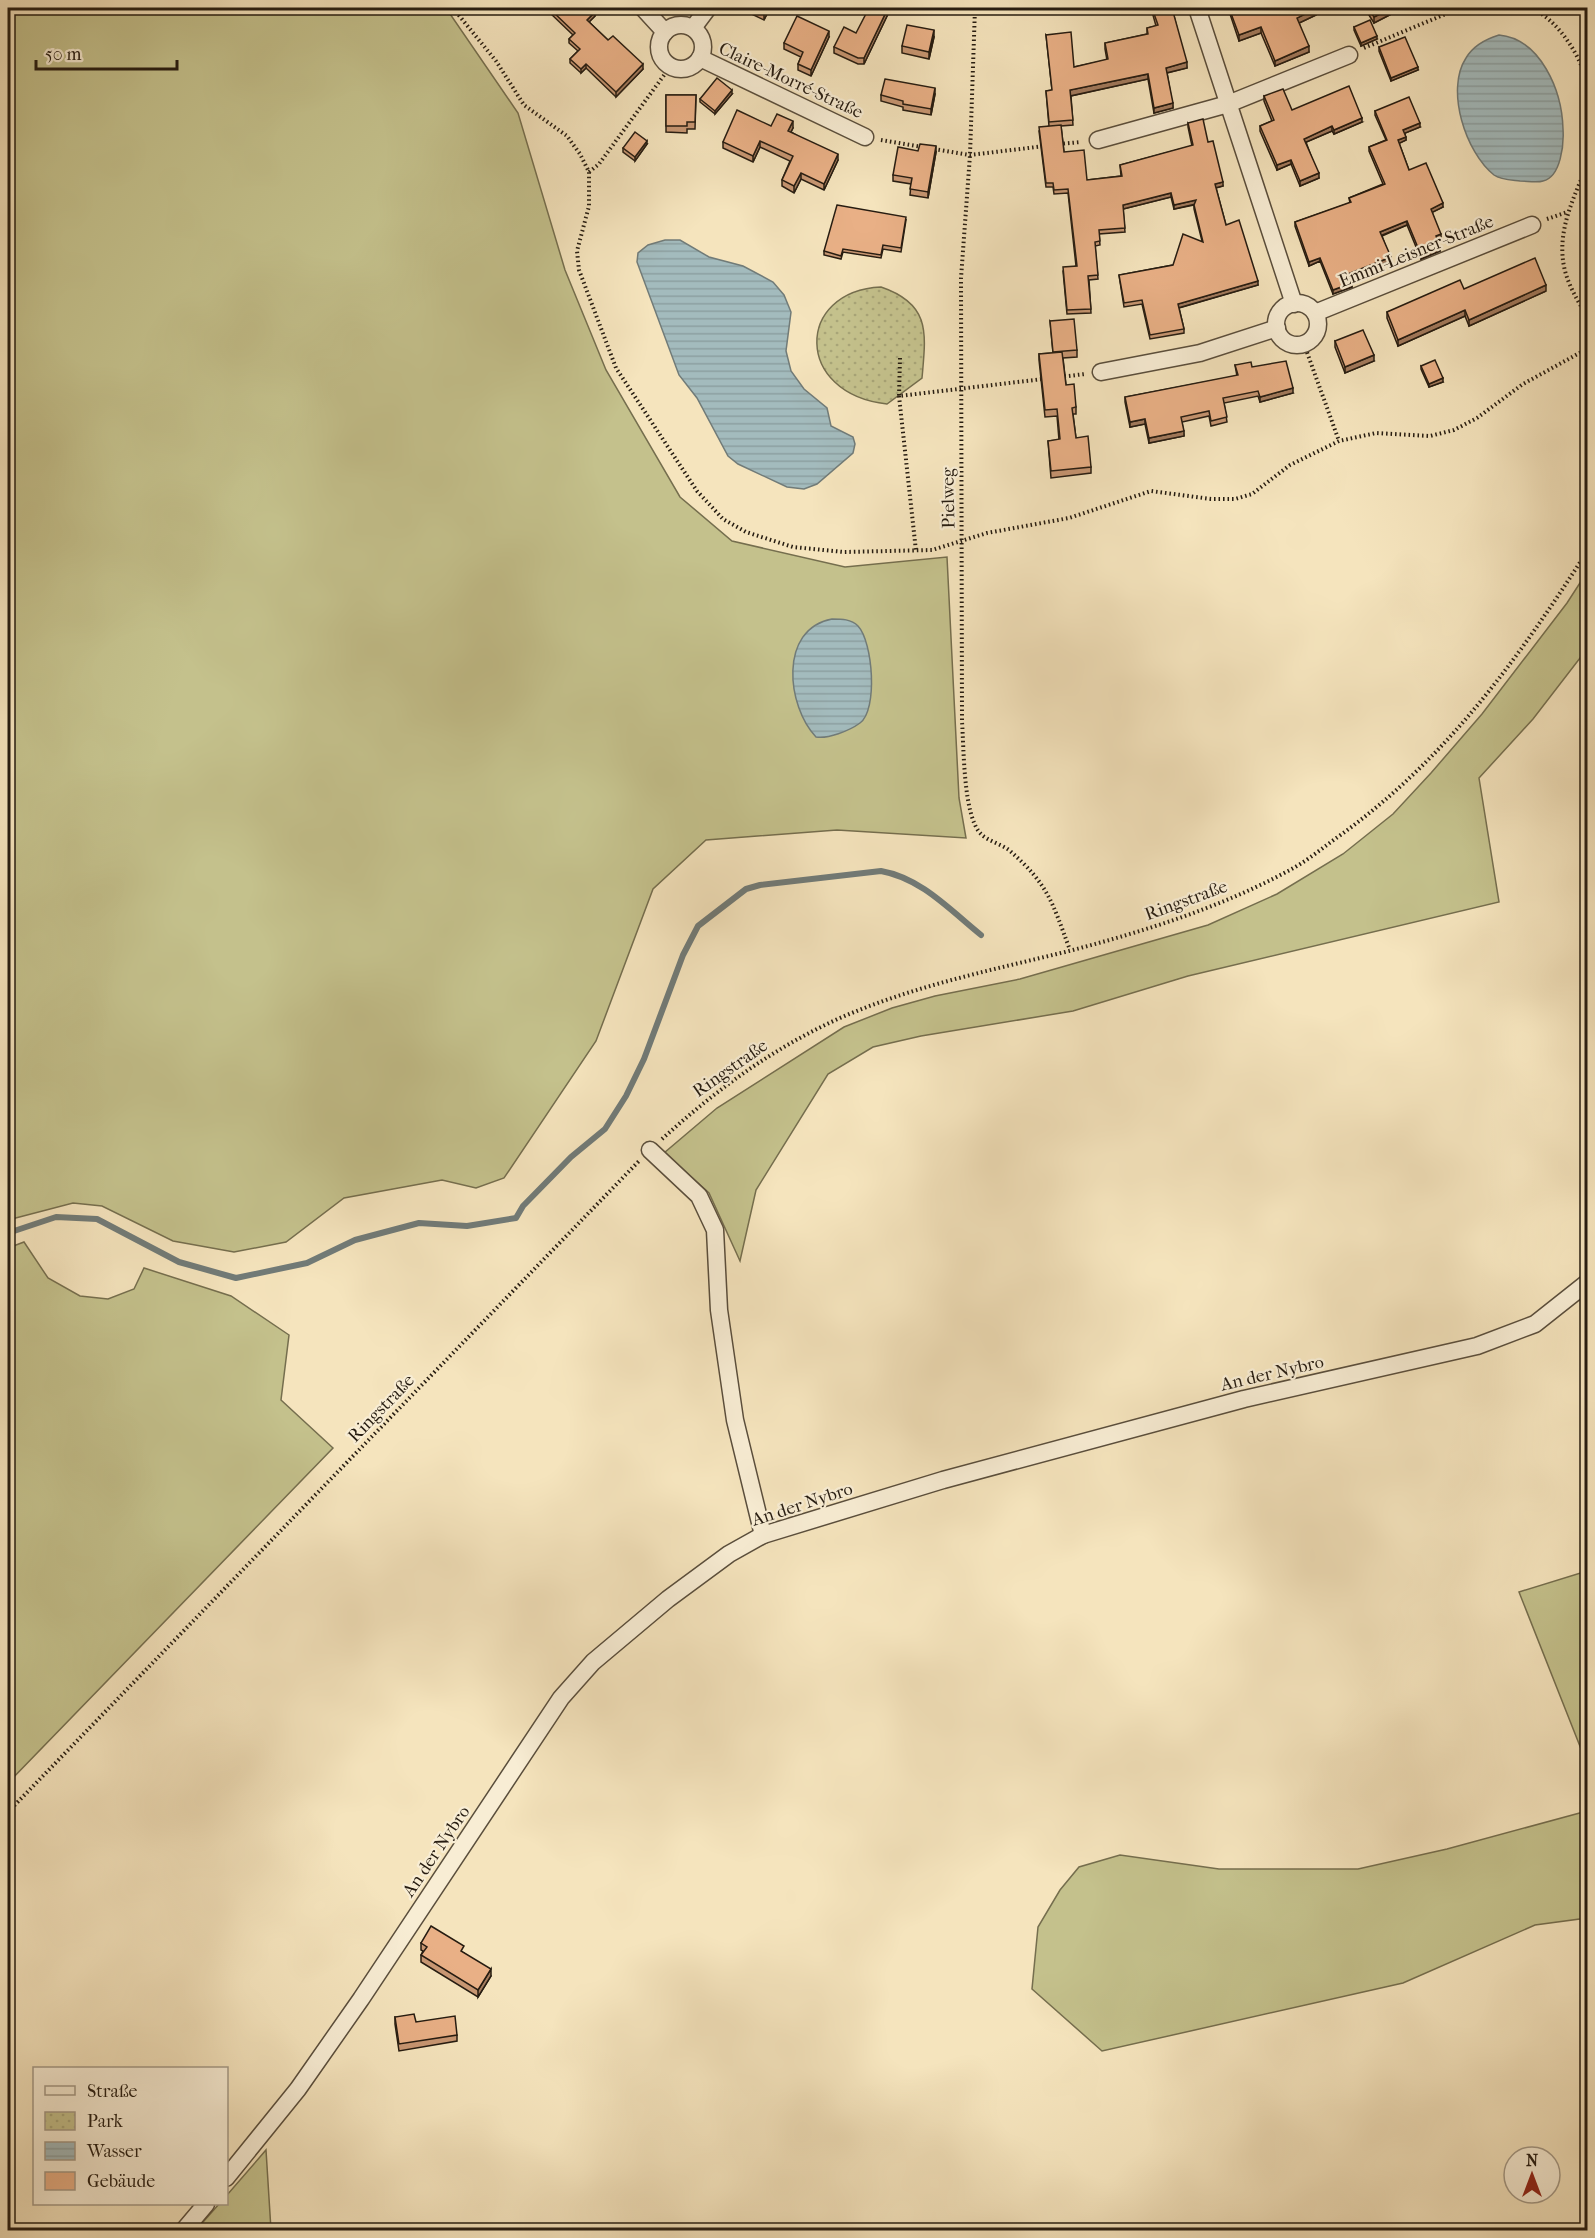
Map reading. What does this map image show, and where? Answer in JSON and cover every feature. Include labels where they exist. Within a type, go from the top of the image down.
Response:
[{"type":"street","points":[[643,8],[665,32]]},
{"type":"street","points":[[670,67],[660,56],[659,49],[665,32],[680,24],[693,28],[708,8]]},
{"type":"street","points":[[1197,8],[1293,304]]},
{"type":"street","name":"Claire-Morré-Straße","points":[[670,67],[685,69],[692,67],[700,58],[703,40],[693,28]]},
{"type":"street","points":[[1098,140],[1228,104],[1350,55]]},
{"type":"street","name":"Claire-Morré-Straße","points":[[700,58],[865,137]]},
{"type":"street","name":"Emmi-Leisner-Straße","points":[[1315,313],[1532,225]]},
{"type":"street","points":[[1293,304],[1306,305],[1315,313],[1317,331],[1304,344],[1290,344],[1280,335],[1277,328],[1282,310],[1293,304]]},
{"type":"street","points":[[1101,372],[1200,353],[1277,328]]},
{"type":"street","points":[[650,1150],[699,1196],[715,1230],[719,1310],[735,1420],[763,1535]]},
{"type":"street","name":"An der Nybro","points":[[228,2176],[298,2089],[349,2017],[561,1698],[593,1662],[668,1599],[729,1554],[763,1535],[943,1480],[1244,1399],[1477,1346],[1534,1324],[1587,1282]]},
{"type":"street","points":[[184,2230],[205,2205]]},
{"type":"path","points":[[453,8],[496,61],[524,105],[567,136],[589,172],[589,206],[577,252],[579,270],[616,368],[697,491],[723,519],[746,532],[793,547],[844,552],[932,550],[1014,527],[1069,518],[1151,490],[1211,499],[1235,499],[1252,494],[1290,465],[1339,441],[1376,433],[1430,436],[1454,430],[1477,418],[1523,384],[1584,350],[1587,345]]},
{"type":"path","name":"Pielweg","points":[[975,8],[970,155],[961,278],[960,390],[962,722],[971,815],[981,834],[1004,847],[1029,868],[1048,892],[1070,950]]},
{"type":"path","points":[[1350,55],[1460,8]]},
{"type":"path","points":[[1530,8],[1560,28],[1571,48],[1587,89]]},
{"type":"path","points":[[589,172],[599,164],[670,67]]},
{"type":"path","points":[[865,137],[970,155],[1098,140]]},
{"type":"path","points":[[1587,164],[1567,212],[1563,232],[1562,261],[1569,284],[1587,319]]},
{"type":"path","points":[[1304,344],[1339,441]]},
{"type":"path","points":[[900,358],[899,396],[916,551]]},
{"type":"path","points":[[899,396],[1101,372]]},
{"type":"path","name":"Ringstraße","points":[[8,1812],[650,1150],[706,1099],[765,1057],[840,1018],[937,983],[1143,930],[1225,902],[1291,870],[1367,817],[1425,766],[1475,710],[1534,633],[1587,550]]},
{"type":"green space","points":[[8,8],[446,8],[518,113],[565,270],[606,370],[680,497],[732,541],[845,567],[947,557],[959,798],[966,838],[837,830],[706,840],[653,889],[596,1041],[504,1178],[476,1188],[442,1180],[344,1198],[286,1242],[234,1252],[173,1241],[102,1206],[73,1203],[8,1220]]},
{"type":"green space","points":[[881,287],[909,302],[917,311],[924,334],[922,378],[887,404],[857,396],[835,382],[822,364],[817,343],[821,323],[833,306],[853,293]]},
{"type":"green space","points":[[1587,572],[1587,649],[1533,719],[1479,778],[1499,902],[1188,976],[1073,1011],[921,1036],[873,1047],[828,1074],[756,1190],[740,1261],[709,1193],[664,1153],[717,1108],[844,1027],[892,1008],[935,996],[1020,979],[1208,925],[1277,894],[1343,854],[1393,814],[1431,773],[1482,714],[1567,603]]},
{"type":"green space","points":[[24,1242],[48,1278],[80,1296],[108,1299],[134,1289],[144,1268],[231,1296],[289,1335],[281,1400],[333,1448],[8,1783],[8,1248]]},
{"type":"green space","points":[[1588,1571],[1587,1764],[1519,1592]]},
{"type":"green space","points":[[1587,1811],[1587,1918],[1535,1925],[1403,1983],[1102,2051],[1032,1989],[1038,1927],[1060,1890],[1079,1867],[1120,1855],[1219,1869],[1358,1869],[1447,1849]]},
{"type":"green space","points":[[266,2150],[271,2230],[196,2230],[218,2205],[228,2205],[228,2194]]},
{"type":"water","points":[[1499,35],[1527,46],[1537,56],[1546,69],[1558,99],[1562,114],[1562,151],[1558,167],[1549,178],[1543,181],[1510,180],[1494,175],[1484,165],[1467,137],[1458,103],[1460,71],[1472,50]]},
{"type":"water","points":[[665,240],[680,240],[709,257],[743,266],[773,282],[784,295],[791,312],[786,351],[791,371],[804,389],[827,408],[831,426],[853,437],[855,444],[853,453],[817,484],[804,489],[787,487],[738,464],[728,456],[697,398],[679,375],[637,262],[638,253],[648,245]]},
{"type":"water","points":[[832,619],[852,622],[863,634],[870,660],[871,691],[866,716],[860,723],[832,736],[816,737],[806,724],[799,707],[794,689],[793,670],[796,653],[803,637],[815,626]]},
{"type":"building","points":[[590,8],[595,12],[587,20],[608,40],[613,36],[643,64],[616,92],[586,64],[581,69],[570,59],[580,49],[569,39],[575,33],[550,9]]},
{"type":"building","points":[[750,8],[767,8],[764,14]]},
{"type":"building","points":[[869,8],[888,8],[864,58],[858,58],[834,47],[844,27],[856,33]]},
{"type":"building","points":[[1152,8],[1172,8],[1187,62],[1166,68],[1173,103],[1154,108],[1148,74],[1070,90],[1073,120],[1049,122],[1046,91],[1052,90],[1046,35],[1071,32],[1074,67],[1108,59],[1105,43],[1148,34],[1147,28],[1158,25]]},
{"type":"building","points":[[1229,8],[1315,8],[1297,18],[1309,46],[1275,61],[1261,27],[1239,35]]},
{"type":"building","points":[[1368,8],[1392,8],[1374,17]]},
{"type":"building","points":[[797,16],[829,31],[811,70],[798,64],[803,52],[784,43]]},
{"type":"building","points":[[1370,20],[1377,36],[1361,43],[1354,27]]},
{"type":"building","points":[[907,25],[934,30],[929,52],[902,46]]},
{"type":"building","points":[[1405,37],[1418,67],[1391,78],[1379,47]]},
{"type":"building","points":[[717,78],[732,90],[715,111],[700,99]]},
{"type":"building","points":[[885,79],[935,88],[931,109],[903,104],[903,101],[881,95]]},
{"type":"building","points":[[1349,86],[1362,118],[1334,130],[1332,126],[1304,139],[1319,173],[1300,181],[1291,160],[1277,165],[1260,126],[1274,120],[1264,96],[1283,89],[1292,110]]},
{"type":"building","points":[[666,95],[696,95],[695,122],[687,122],[687,126],[666,126]]},
{"type":"building","points":[[1409,97],[1420,123],[1403,130],[1406,137],[1398,140],[1409,170],[1426,163],[1443,203],[1431,209],[1441,234],[1436,236],[1440,247],[1421,255],[1407,221],[1380,232],[1391,257],[1348,274],[1352,283],[1333,290],[1320,258],[1309,262],[1295,222],[1351,202],[1349,198],[1385,184],[1369,147],[1387,140],[1375,111]]},
{"type":"building","points":[[737,110],[771,126],[777,114],[793,121],[788,131],[838,154],[824,184],[801,173],[794,186],[782,180],[793,156],[760,141],[753,156],[723,142]]},
{"type":"building","points":[[1203,119],[1208,142],[1213,141],[1223,182],[1215,184],[1226,225],[1239,220],[1258,281],[1178,304],[1184,329],[1150,335],[1142,300],[1124,303],[1119,275],[1173,265],[1183,234],[1203,242],[1194,205],[1196,200],[1174,205],[1171,193],[1123,205],[1125,228],[1099,230],[1100,241],[1095,242],[1098,275],[1088,276],[1091,309],[1067,310],[1063,267],[1077,266],[1068,189],[1054,190],[1053,183],[1046,183],[1039,127],[1061,125],[1064,152],[1084,150],[1087,180],[1122,176],[1120,165],[1193,145],[1188,123]]},
{"type":"building","points":[[635,132],[647,141],[635,157],[623,148]]},
{"type":"building","points":[[920,144],[936,146],[928,192],[910,189],[912,178],[893,175],[898,147],[918,151]]},
{"type":"building","points":[[837,205],[906,217],[901,248],[883,245],[881,255],[843,249],[841,256],[824,251]]},
{"type":"building","points":[[1535,258],[1546,285],[1469,320],[1465,310],[1398,340],[1387,312],[1460,280],[1464,289]]},
{"type":"building","points":[[1074,319],[1077,350],[1053,352],[1050,321]]},
{"type":"building","points":[[1363,330],[1374,355],[1345,367],[1335,341]]},
{"type":"building","points":[[1062,352],[1066,385],[1074,384],[1076,407],[1072,408],[1076,438],[1088,436],[1091,467],[1051,471],[1048,441],[1060,439],[1057,409],[1045,410],[1039,354]]},
{"type":"building","points":[[1435,360],[1443,378],[1429,384],[1421,366]]},
{"type":"building","points":[[1286,361],[1293,388],[1260,397],[1258,391],[1223,398],[1227,417],[1211,421],[1209,411],[1181,417],[1184,431],[1149,438],[1145,419],[1130,422],[1125,397],[1238,375],[1235,365],[1251,362],[1252,367]]},
{"type":"building","points":[[431,1926],[464,1946],[461,1951],[491,1969],[478,1990],[421,1955],[427,1947],[421,1943]]},
{"type":"building","points":[[414,2014],[416,2022],[455,2016],[457,2035],[399,2044],[395,2017]]},
{"type":"waterway","points":[[8,1233],[56,1217],[97,1219],[179,1262],[236,1278],[307,1263],[355,1240],[419,1223],[467,1226],[516,1218],[523,1206],[571,1157],[605,1129],[626,1096],[644,1059],[683,955],[698,926],[746,889],[760,885],[881,871],[909,880],[922,888],[981,935]]}]
